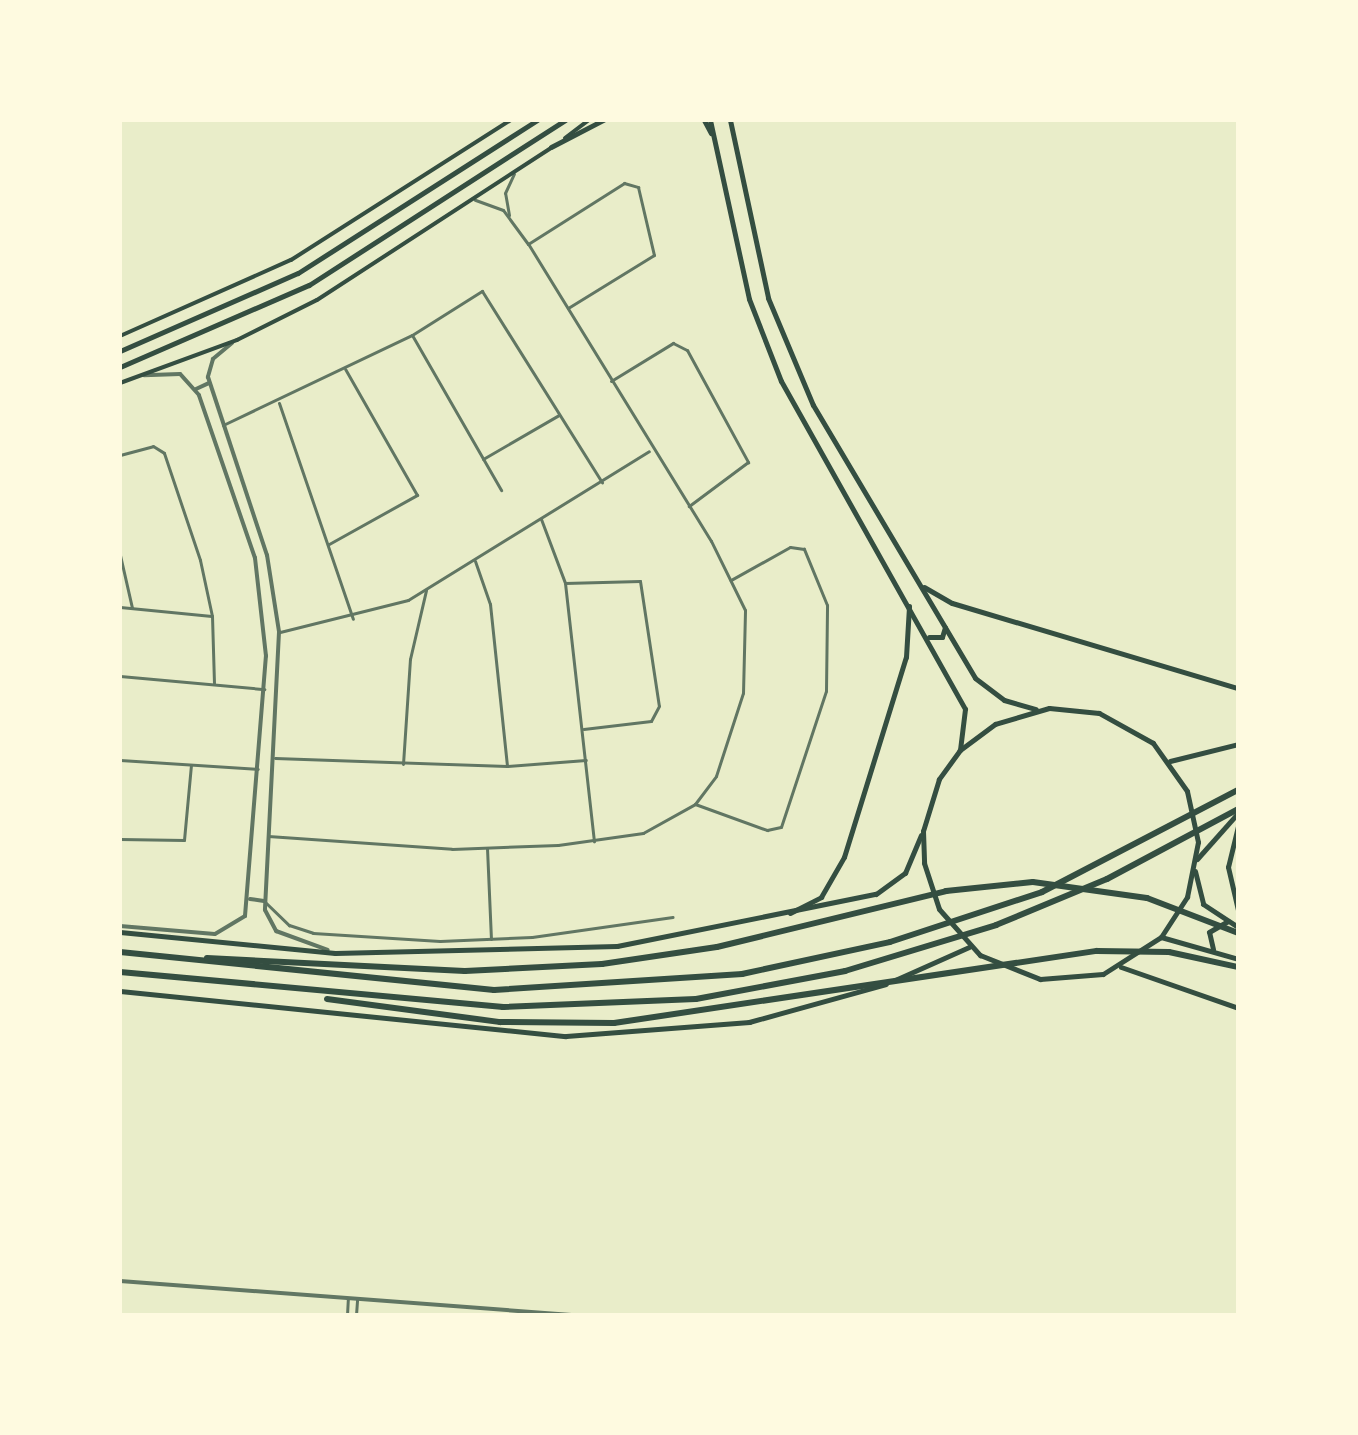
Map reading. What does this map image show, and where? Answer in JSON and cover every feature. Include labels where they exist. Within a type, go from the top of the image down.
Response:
[{"type":"highway","points":[[121,952],[494,990],[766,969],[890,942],[1042,892],[1238,790]]},
{"type":"highway","points":[[309,994],[608,1008],[771,986],[996,925],[1107,879],[1238,811]]},
{"type":"highway","points":[[121,952],[380,969],[541,969],[703,950],[977,885],[1055,883],[1147,898],[1228,925],[1238,933]]},
{"type":"highway","points":[[120,972],[309,994],[445,1017],[562,1023],[777,1004],[1097,951],[1169,952],[1238,967]]},
{"type":"main road","points":[[120,336],[291,260],[511,120]]},
{"type":"main road","points":[[120,351],[298,273],[537,120]]},
{"type":"main road","points":[[120,367],[309,285],[565,120]]},
{"type":"main road","points":[[120,383],[237,340],[317,300],[475,200],[589,120]]},
{"type":"main road","points":[[551,147],[603,120]]},
{"type":"main road","points":[[704,120],[715,143]]},
{"type":"main road","points":[[710,120],[763,337],[809,434],[928,637],[965,709],[960,750]]},
{"type":"main road","points":[[730,120],[777,326],[813,405],[945,627],[987,690],[1037,710],[1110,717],[1169,761],[1193,808],[1197,860],[1195,871],[1161,937],[1121,967],[1084,979],[1040,979],[969,947],[932,894],[923,831]]},
{"type":"main road","points":[[919,583],[952,603],[1238,688]]},
{"type":"main road","points":[[780,918],[821,897],[844,857],[906,657],[908,605]]},
{"type":"main road","points":[[928,637],[942,637],[945,627]]},
{"type":"main road","points":[[120,932],[335,953],[617,946],[780,918],[891,886],[923,831],[939,779],[960,750],[995,724],[1037,710]]},
{"type":"main road","points":[[1169,761],[1238,744]]},
{"type":"main road","points":[[1197,860],[1238,811]]},
{"type":"main road","points":[[1238,826],[1228,867],[1238,910]]},
{"type":"main road","points":[[1195,871],[1203,904],[1228,925]]},
{"type":"main road","points":[[1213,949],[1212,927],[1238,927]]},
{"type":"main road","points":[[1161,937],[1213,949],[1238,959]]},
{"type":"main road","points":[[120,991],[435,1028],[615,1035],[828,1005],[969,947]]},
{"type":"main road","points":[[1121,967],[1238,1008]]},
{"type":"street","points":[[510,219],[505,199],[514,174]]},
{"type":"street","points":[[528,244],[624,183],[638,187],[654,255],[568,308]]},
{"type":"street","points":[[268,836],[487,848],[594,841],[643,833],[695,804],[716,776],[745,685],[745,610],[689,506],[649,451],[611,381],[528,244],[497,205],[475,200]]},
{"type":"street","points":[[223,425],[279,403],[412,335],[482,291],[602,482]]},
{"type":"street","points":[[412,335],[501,490]]},
{"type":"street","points":[[237,340],[213,359],[209,383],[275,590],[279,632],[275,758],[264,901],[276,931],[335,953]]},
{"type":"street","points":[[611,381],[673,343],[687,350],[748,462],[689,506]]},
{"type":"street","points":[[329,544],[417,495],[344,369]]},
{"type":"street","points":[[120,926],[215,934],[241,921],[250,899],[264,689],[258,573],[196,389],[180,374],[143,375]]},
{"type":"street","points":[[196,389],[209,383]]},
{"type":"street","points":[[279,403],[353,619]]},
{"type":"street","points":[[483,459],[560,415]]},
{"type":"street","points":[[120,455],[153,446],[164,453],[212,616],[214,683]]},
{"type":"street","points":[[279,632],[353,619],[426,590],[649,451]]},
{"type":"street","points":[[541,519],[565,583],[594,841]]},
{"type":"street","points":[[695,804],[767,830],[781,827],[826,691],[827,605],[804,549],[790,547],[730,580]]},
{"type":"street","points":[[120,555],[132,608]]},
{"type":"street","points":[[474,560],[490,604],[507,766]]},
{"type":"street","points":[[258,573],[271,570]]},
{"type":"street","points":[[565,583],[640,581],[659,706],[651,721],[583,729]]},
{"type":"street","points":[[261,591],[275,590]]},
{"type":"street","points":[[403,765],[410,659],[426,590]]},
{"type":"street","points":[[120,607],[212,616]]},
{"type":"street","points":[[120,676],[264,689]]},
{"type":"street","points":[[275,758],[403,765],[507,766],[586,760]]},
{"type":"street","points":[[120,760],[258,769]]},
{"type":"street","points":[[120,839],[184,840],[191,765]]},
{"type":"street","points":[[487,848],[491,939]]},
{"type":"street","points":[[250,899],[264,901],[289,925],[313,933],[491,939],[673,917]]},
{"type":"street","points":[[120,1281],[575,1315]]},
{"type":"street","points":[[347,1315],[348,1298]]},
{"type":"street","points":[[356,1315],[357,1300]]}]
